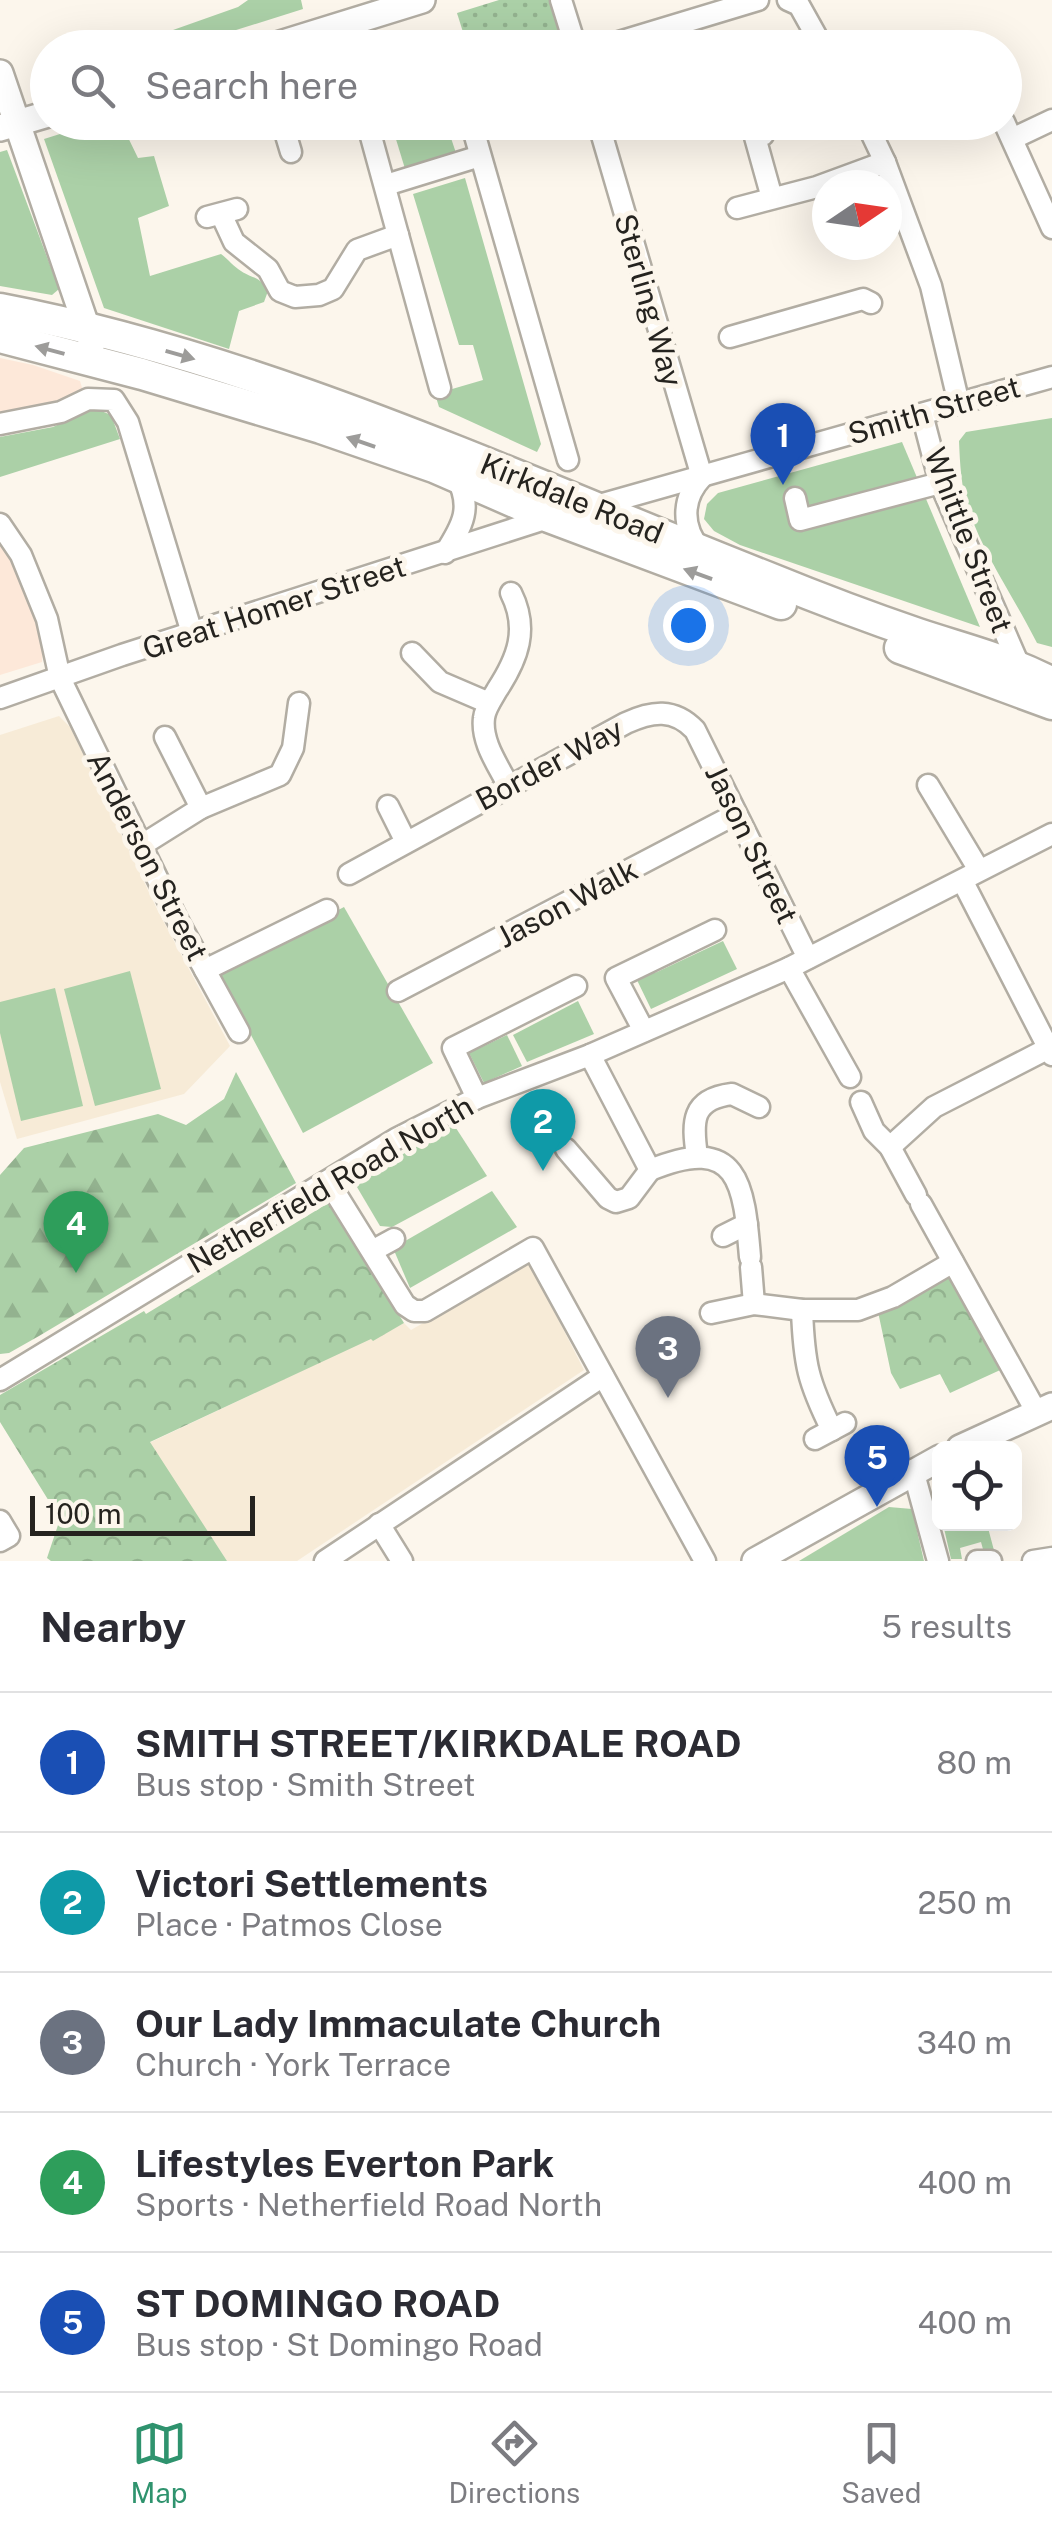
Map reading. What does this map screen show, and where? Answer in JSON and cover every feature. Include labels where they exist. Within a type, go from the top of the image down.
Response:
[{"type":"highway","name":"Kirkdale Road","points":[[0,309],[87,328],[326,403],[595,506],[767,578],[916,633],[1018,665],[1052,683]]},
{"type":"highway","name":"Kirkdale Road","points":[[0,337],[321,428],[1052,704]]},
{"type":"highway","points":[[1018,665],[1052,672]]},
{"type":"main road","points":[[356,30],[422,0]]},
{"type":"main road","points":[[0,74],[8,126],[100,363]]},
{"type":"main road","points":[[975,1441],[1044,1410]]},
{"type":"main road","points":[[755,1561],[932,1462]]},
{"type":"street","points":[[560,0],[570,30]]},
{"type":"street","points":[[658,30],[758,0]]},
{"type":"street","points":[[794,3],[811,30]]},
{"type":"street","points":[[1022,127],[1052,120]]},
{"type":"street","points":[[287,140],[291,152]]},
{"type":"street","points":[[372,140],[440,388]]},
{"type":"street","points":[[475,140],[568,460]]},
{"type":"street","name":"Sterling Way","points":[[603,140],[702,477]]},
{"type":"street","points":[[755,140],[772,198]]},
{"type":"street","points":[[875,140],[932,286],[959,404]]},
{"type":"street","points":[[1013,140],[1052,228]]},
{"type":"street","points":[[386,185],[480,156]]},
{"type":"street","points":[[737,208],[817,188],[885,162]]},
{"type":"street","points":[[222,213],[234,242],[268,269],[280,290],[295,297],[333,289],[356,250],[398,235]]},
{"type":"street","points":[[730,337],[863,299],[871,303]]},
{"type":"street","name":"Smith Street","points":[[595,506],[1052,377]]},
{"type":"street","points":[[0,424],[62,412],[88,399],[114,400],[128,422],[192,633]]},
{"type":"street","name":"Whittle Street","points":[[922,414],[940,483],[1018,665]]},
{"type":"street","points":[[445,552],[466,518],[465,497],[456,476]]},
{"type":"street","points":[[700,548],[688,528],[686,509],[702,477]]},
{"type":"street","points":[[794,498],[800,520],[940,483]]},
{"type":"street","name":"Great Homer Street","points":[[0,698],[549,517],[595,506]]},
{"type":"street","name":"Anderson Street","points":[[0,524],[21,556],[47,619],[60,678],[238,1032]]},
{"type":"street","points":[[508,785],[486,739],[484,715],[518,650],[531,614],[511,593]]},
{"type":"street","points":[[439,650],[417,659],[440,682],[489,704]]},
{"type":"street","points":[[142,846],[201,808],[280,775],[293,748],[299,702]]},
{"type":"street","name":"Border Way","points":[[349,874],[644,715],[672,715],[695,730]]},
{"type":"street","name":"Jason Street","points":[[695,730],[736,814],[850,1077]]},
{"type":"street","points":[[164,738],[201,808]]},
{"type":"street","points":[[890,1147],[934,1107],[1050,1051],[928,785]]},
{"type":"street","points":[[388,806],[406,842]]},
{"type":"street","name":"Jason Walk","points":[[412,992],[736,814]]},
{"type":"street","name":"Netherfield Road North","points":[[0,1380],[396,1140],[477,1098],[590,1055],[799,963],[1052,834]]},
{"type":"street","points":[[205,970],[327,910]]},
{"type":"street","points":[[644,1032],[616,978],[715,930]]},
{"type":"street","points":[[477,1098],[453,1048],[576,986]]},
{"type":"street","points":[[590,1055],[650,1170]]},
{"type":"street","points":[[697,1156],[693,1130],[698,1111],[715,1097],[742,1087],[759,1108]]},
{"type":"street","points":[[861,1102],[874,1131],[890,1147],[1044,1410]]},
{"type":"street","points":[[566,1149],[608,1198],[616,1202],[629,1198],[650,1170],[697,1156],[720,1162],[731,1170],[742,1194],[754,1304]]},
{"type":"street","points":[[328,1181],[405,1305],[414,1311],[425,1312],[534,1248],[704,1561]]},
{"type":"street","points":[[723,1236],[747,1224]]},
{"type":"street","points":[[372,1250],[394,1238]]},
{"type":"street","points":[[711,1314],[754,1304],[842,1312],[877,1305],[954,1262]]},
{"type":"street","points":[[802,1310],[803,1354],[810,1387],[831,1431]]},
{"type":"street","points":[[325,1561],[603,1376]]},
{"type":"street","points":[[914,1470],[938,1561]]},
{"type":"street","points":[[0,1520],[9,1536],[0,1541]]},
{"type":"street","points":[[379,1524],[402,1561]]},
{"type":"street","points":[[1033,1561],[1052,1558]]},
{"type":"street","points":[[977,1561],[990,1561]]},
{"type":"shaded area","points":[[0,358],[80,381],[83,391],[42,407],[0,412]]},
{"type":"shaded area","points":[[0,537],[33,612],[43,650],[42,662],[0,675]]},
{"type":"shaded area","points":[[59,716],[70,727],[159,913],[230,1046],[184,1094],[17,1139],[0,1082],[0,735]]},
{"type":"shaded area","points":[[529,1262],[584,1370],[297,1561],[227,1561],[149,1443],[404,1323],[411,1330]]},
{"type":"green space","points":[[248,0],[301,0],[303,9],[236,30],[173,30]]},
{"type":"green space","points":[[499,0],[553,0],[562,30],[462,30],[457,13]]},
{"type":"green space","points":[[44,140],[129,140],[138,158],[154,156],[169,206],[138,218],[150,276],[221,254],[259,280],[268,291],[264,302],[239,311],[229,349],[104,308]]},
{"type":"green space","points":[[396,140],[452,140],[457,156],[406,172]]},
{"type":"green space","points":[[7,150],[59,289],[52,295],[0,286],[0,152]]},
{"type":"green space","points":[[465,178],[541,444],[537,452],[439,407],[435,394],[483,380],[473,345],[459,345],[413,194]]},
{"type":"green space","points":[[94,408],[111,415],[120,439],[0,477],[0,437],[53,427]]},
{"type":"green space","points":[[1052,418],[1052,647],[1037,643],[976,528],[964,494],[959,441],[966,432]]},
{"type":"green space","points":[[902,442],[980,627],[740,545],[714,531],[704,519],[707,504],[718,493]]},
{"type":"green space","points":[[344,907],[433,1063],[303,1133],[218,973]]},
{"type":"green space","points":[[723,941],[737,969],[651,1009],[636,978]]},
{"type":"green space","points":[[130,971],[161,1089],[95,1106],[64,989]]},
{"type":"green space","points":[[55,988],[83,1106],[21,1121],[0,1033],[0,1002]]},
{"type":"green space","points":[[578,1001],[594,1034],[527,1062],[513,1035]]},
{"type":"green space","points":[[507,1035],[522,1066],[484,1083],[469,1053]]},
{"type":"green space","points":[[236,1072],[296,1183],[39,1336],[0,1354],[0,1175],[24,1148],[158,1114],[186,1125],[224,1099]]},
{"type":"green space","points":[[454,1125],[487,1176],[392,1227],[380,1226],[354,1182]]},
{"type":"green space","points":[[492,1191],[517,1227],[410,1288],[393,1248]]},
{"type":"green space","points":[[330,1202],[404,1323],[373,1341],[150,1442],[227,1561],[47,1558],[60,1519],[0,1422],[0,1395],[144,1311],[146,1314]]},
{"type":"green space","points":[[953,1264],[1009,1366],[950,1393],[940,1374],[900,1389],[891,1373],[877,1307]]},
{"type":"green space","points":[[889,1507],[912,1509],[924,1561],[799,1561]]},
{"type":"green space","points":[[945,1531],[989,1531],[996,1558],[984,1553],[981,1542],[960,1548],[962,1559],[951,1559]]},
{"type":"place","name":"SMITH STREET/KIRKDALE ROAD","points":[[783,485]]},
{"type":"place","name":"Victori Settlements","points":[[543,1171]]},
{"type":"place","name":"Lifestyles Everton Park","points":[[76,1273]]},
{"type":"place","name":"Our Lady Immaculate Church","points":[[668,1398]]},
{"type":"place","name":"ST DOMINGO ROAD","points":[[877,1507]]}]
